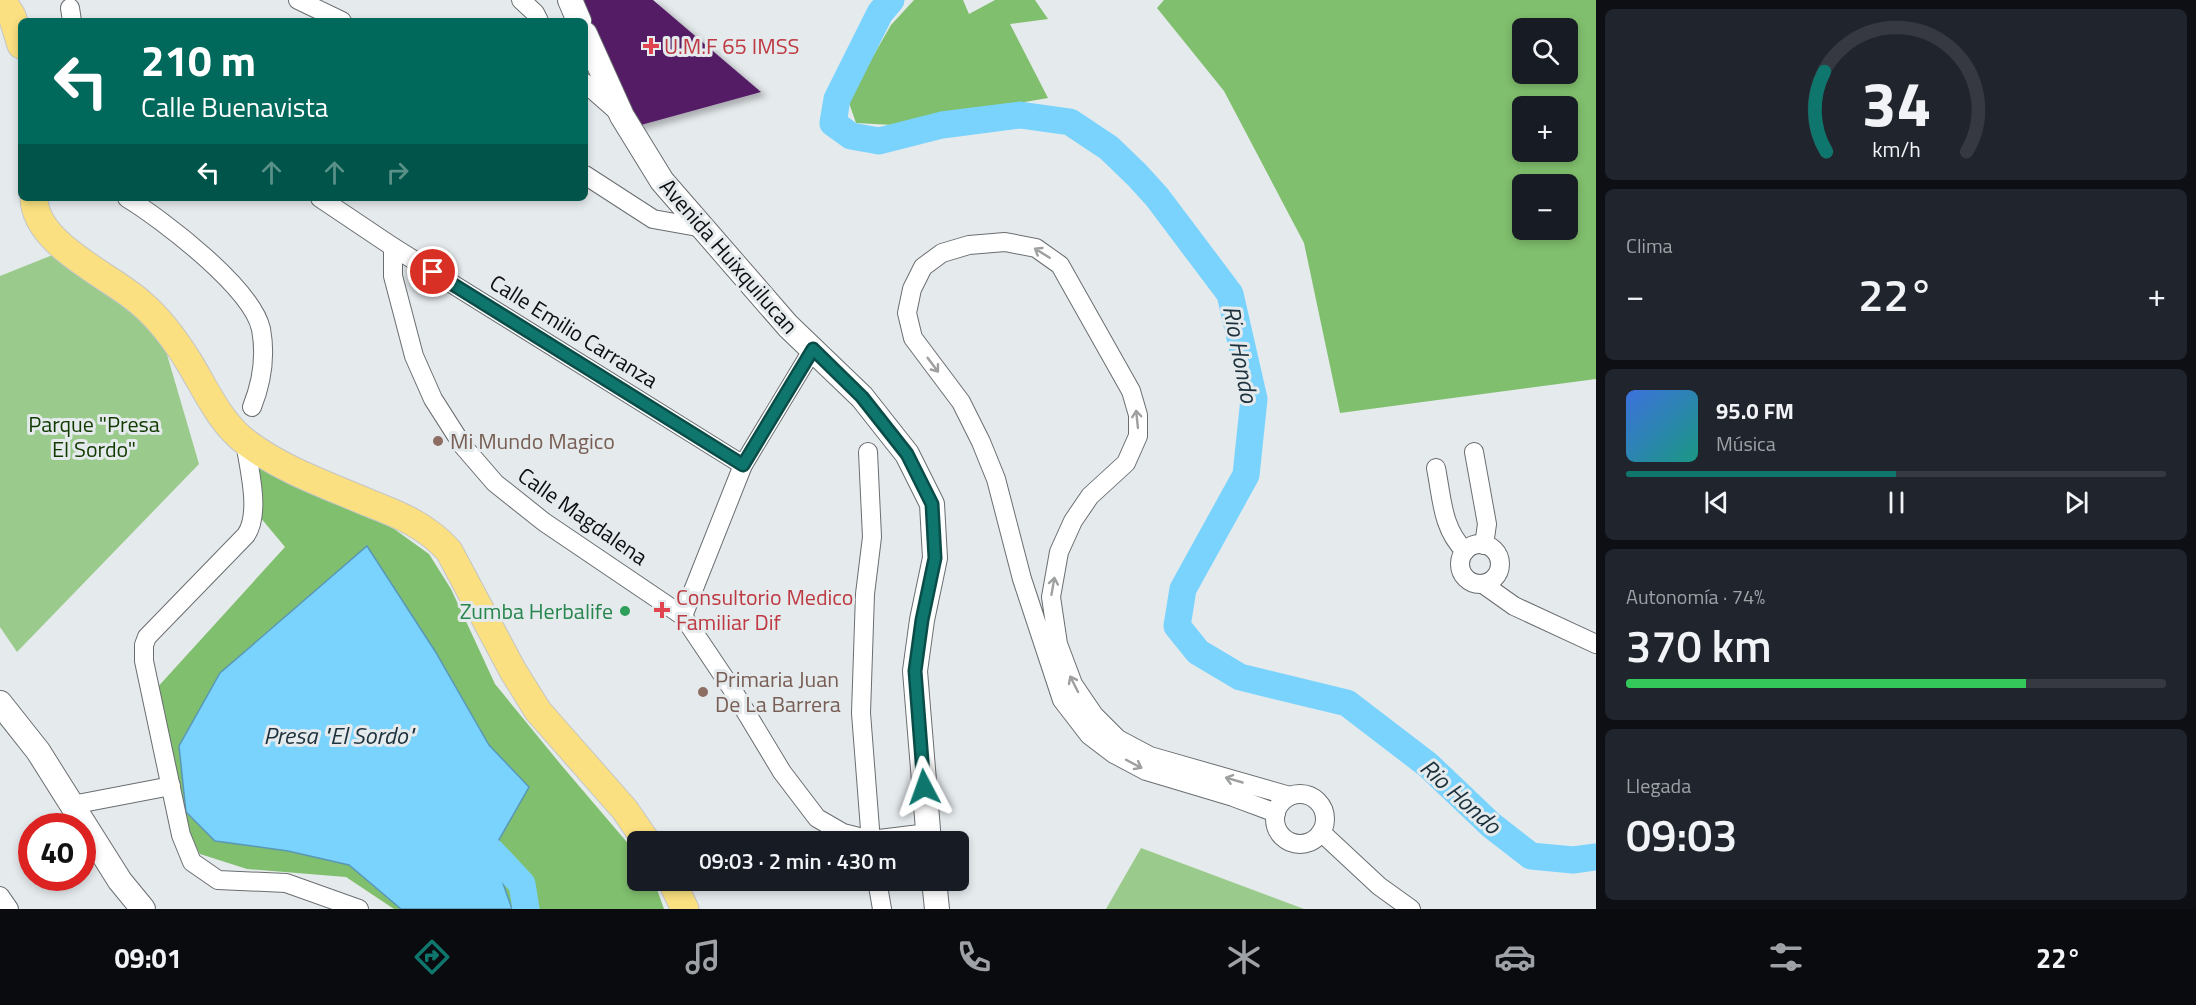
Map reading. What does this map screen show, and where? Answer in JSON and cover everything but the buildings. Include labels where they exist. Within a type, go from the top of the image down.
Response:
[{"type":"main road","points":[[2,0],[12,16],[18,35]]},
{"type":"main road","points":[[35,201],[43,224],[64,248],[139,301],[155,316],[189,361],[215,408],[245,442],[299,474],[406,518],[438,539],[449,551],[513,671],[538,711],[625,810],[639,831]]},
{"type":"main road","points":[[676,891],[685,909]]},
{"type":"street","points":[[298,0],[336,18]]},
{"type":"street","points":[[521,0],[538,18]]},
{"type":"street","points":[[570,0],[578,18]]},
{"type":"street","name":"Avenida Huixquilucan","points":[[588,41],[622,116],[662,181],[788,326],[862,397],[907,454],[932,504],[935,558],[922,620],[915,671],[928,831]]},
{"type":"street","points":[[588,86],[622,116]]},
{"type":"street","points":[[588,176],[653,219],[703,228]]},
{"type":"street","points":[[133,201],[196,250],[249,304],[260,328],[263,357],[260,388],[252,406]]},
{"type":"street","name":"Calle Emilio Carranza","points":[[324,201],[393,247],[743,465]]},
{"type":"street","points":[[1276,813],[1233,797],[1146,771],[1114,754],[1089,735],[1062,700],[1022,579],[992,470],[960,402],[914,338],[907,314],[912,289],[923,267],[942,253],[969,244],[1005,242],[1036,248],[1060,265],[1131,392],[1138,415],[1138,436],[1126,463],[1090,496],[1073,521],[1059,552],[1051,597],[1059,644],[1073,684],[1094,715],[1118,740],[1150,756],[1290,796],[1306,795],[1318,803],[1324,817],[1321,832],[1309,842],[1294,843],[1281,835],[1275,821],[1276,813],[1284,800],[1290,796]]},
{"type":"street","name":"Calle Magdalena","points":[[393,247],[393,276],[414,356],[433,399],[463,446],[495,483],[544,522],[682,616]]},
{"type":"street","points":[[813,349],[743,465],[682,616],[732,689],[782,772],[817,818],[840,831]]},
{"type":"street","points":[[245,442],[254,513],[251,528],[246,536],[147,637],[144,645],[144,661],[181,835],[192,862],[218,880],[286,883],[359,909]]},
{"type":"street","points":[[868,452],[872,537],[865,594],[861,712],[870,831]]},
{"type":"street","points":[[1474,452],[1487,524],[1484,545]]},
{"type":"street","points":[[1436,468],[1448,528],[1455,540],[1466,551]]},
{"type":"street","points":[[1483,584],[1495,577],[1500,565],[1496,552],[1484,545],[1471,547],[1466,551],[1461,564],[1464,576],[1470,581],[1483,584],[1514,606],[1596,644]]},
{"type":"street","points":[[0,704],[38,751],[120,881],[144,909]]},
{"type":"street","points":[[72,805],[171,786]]},
{"type":"street","points":[[1321,832],[1379,886],[1411,909]]},
{"type":"street","points":[[879,891],[882,909]]},
{"type":"street","points":[[935,891],[937,909]]},
{"type":"street","points":[[0,896],[9,909]]},
{"type":"green space","points":[[914,0],[963,0],[969,14],[995,0],[1035,0],[1048,19],[1010,24],[1048,98],[893,125],[856,123],[848,100],[891,25]]},
{"type":"green space","points":[[1164,0],[1596,0],[1596,379],[1340,413],[1304,243],[1224,91],[1157,8]]},
{"type":"green space","name":"Parque \"Presa El Sordo\"","points":[[60,252],[161,334],[199,464],[17,652],[0,627],[0,276]]},
{"type":"green space","name":"Presa \"El Sordo\"","points":[[255,462],[383,521],[429,554],[451,589],[495,684],[627,842],[627,891],[658,891],[664,909],[394,909],[346,877],[247,869],[200,854],[190,835],[171,748],[155,690],[285,547],[260,517]]},
{"type":"green space","points":[[1141,848],[1304,909],[1106,909]]},
{"type":"water","name":"Presa \"El Sordo\"","points":[[367,546],[435,651],[489,745],[529,787],[492,852],[512,909],[401,909],[349,865],[288,851],[215,841],[186,812],[179,746],[220,673]]},
{"type":"waterway","name":"Rio Hondo","points":[[891,0],[880,13],[837,99],[833,123],[851,136],[879,141],[942,125],[1020,115],[1070,122],[1109,148],[1137,175],[1157,197],[1230,294],[1254,399],[1246,475],[1183,589],[1177,626],[1198,652],[1240,677],[1347,703],[1428,765],[1491,825],[1531,856],[1573,860],[1596,857]]},
{"type":"waterway","points":[[492,852],[522,884],[526,909]]},
{"type":"place","name":"U.M.F 65 IMSS","points":[[651,46]]},
{"type":"place","name":"Mi Mundo Magico","points":[[438,441]]},
{"type":"place","name":"Consultorio Medico Familiar Dif","points":[[662,610]]},
{"type":"place","name":"Zumba Herbalife","points":[[625,611]]},
{"type":"place","name":"Primaria Juan De La Barrera","points":[[703,692]]},
{"type":"route","points":[[433,272],[743,465],[813,349],[862,397],[907,454],[932,504],[935,558],[922,620],[915,671],[924,787]]}]
